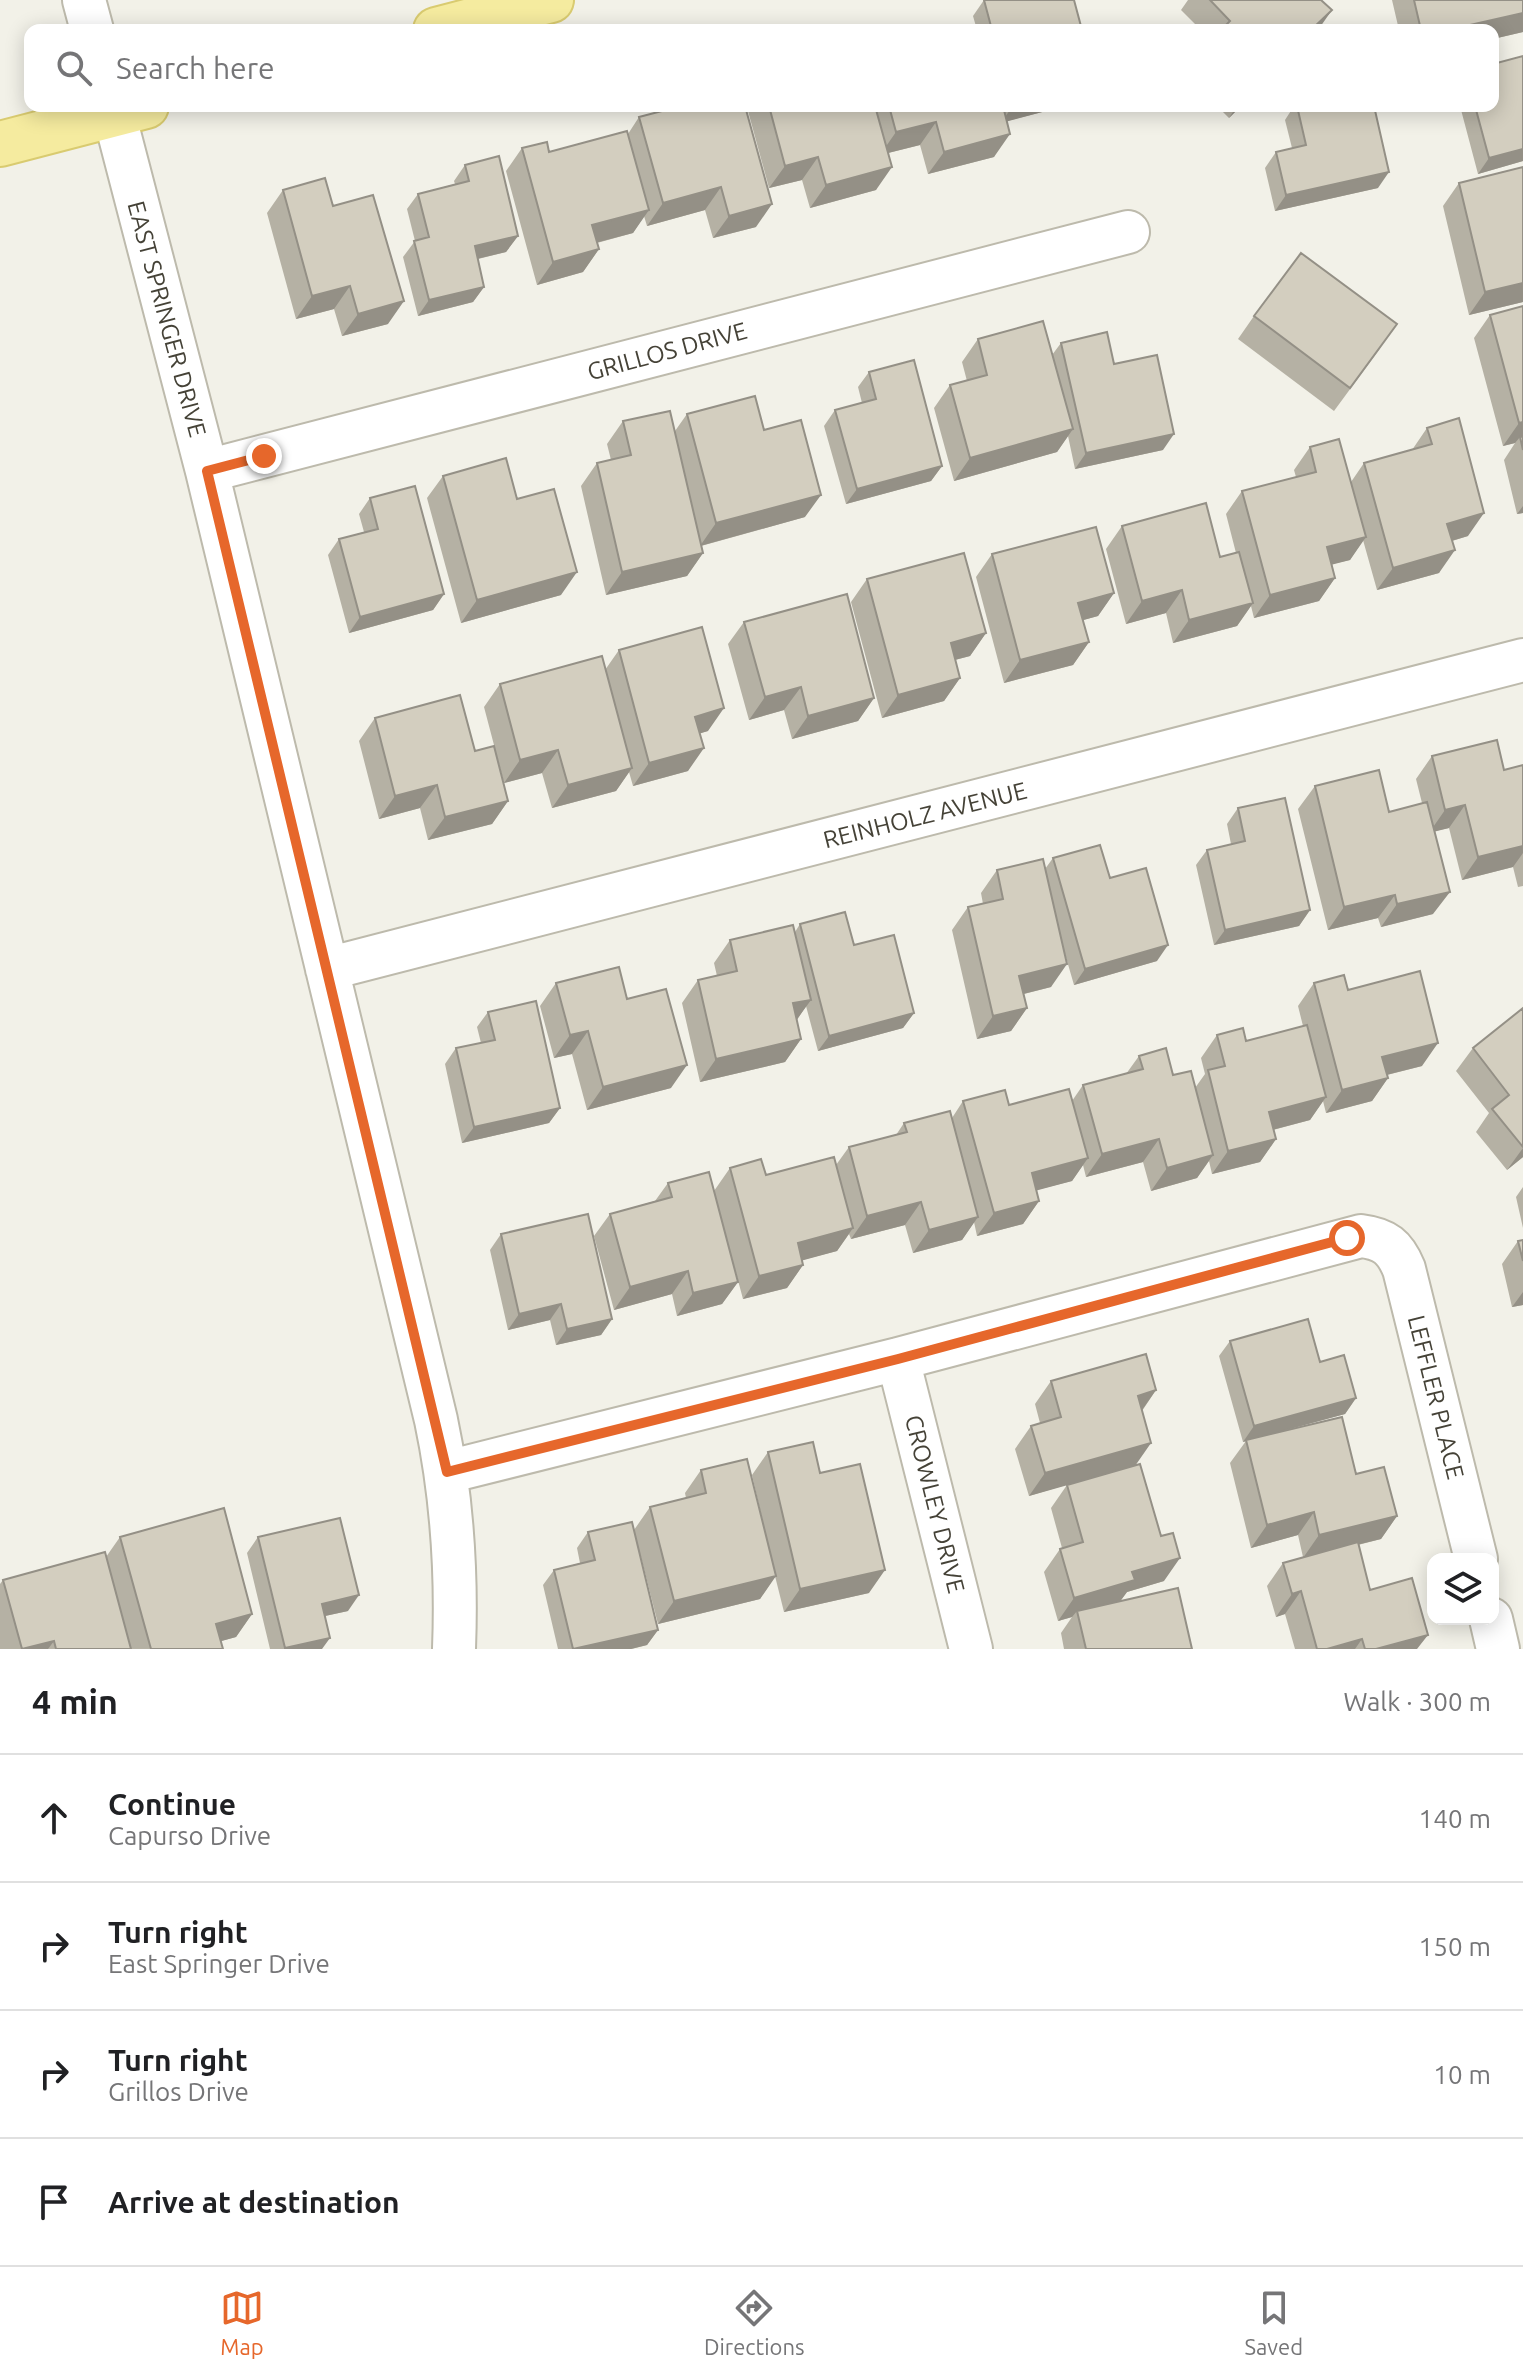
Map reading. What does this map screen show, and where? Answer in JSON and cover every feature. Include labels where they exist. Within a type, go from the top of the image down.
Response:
[{"type":"main road","points":[[459,24],[551,0]]},
{"type":"main road","points":[[0,144],[113,112]]},
{"type":"street","points":[[84,0],[90,24]]},
{"type":"street","name":"EAST SPRINGER DRIVE","points":[[125,112],[207,471],[447,1472],[454,1536],[454,1649]]},
{"type":"street","name":"GRILLOS DRIVE","points":[[207,471],[1128,232]]},
{"type":"street","name":"REINHOLZ AVENUE","points":[[327,969],[1523,660]]},
{"type":"street","name":"LEFFLER PLACE","points":[[898,1359],[1347,1238],[1361,1236],[1385,1241],[1404,1269],[1475,1553]]},
{"type":"street","points":[[447,1472],[898,1359]]},
{"type":"street","name":"CROWLEY DRIVE","points":[[898,1359],[971,1649]]},
{"type":"street","points":[[1492,1625],[1498,1649]]},
{"type":"building","points":[[984,0],[1074,0],[1080,24],[990,24]]},
{"type":"building","points":[[1210,0],[1321,0],[1332,10],[1317,24],[1227,24],[1230,21]]},
{"type":"building","points":[[1414,0],[1523,0],[1523,13],[1474,24],[1420,24]]},
{"type":"building","points":[[1523,56],[1523,149],[1489,158],[1477,112],[1499,112],[1499,62]]},
{"type":"building","points":[[658,112],[747,112],[772,204],[729,216],[721,187],[663,203],[639,117]]},
{"type":"building","points":[[771,112],[877,112],[892,167],[826,185],[818,157],[785,166]]},
{"type":"building","points":[[891,112],[1004,112],[1010,134],[944,152],[936,122],[896,132]]},
{"type":"building","points":[[1298,112],[1375,112],[1389,172],[1286,195],[1276,152],[1306,145]]},
{"type":"building","points":[[627,131],[649,210],[592,225],[599,249],[553,262],[522,148],[547,142],[549,152]]},
{"type":"building","points":[[499,156],[518,236],[475,246],[484,287],[429,300],[414,241],[429,237],[418,194],[469,181],[465,165]]},
{"type":"building","points":[[1523,167],[1523,283],[1485,292],[1459,183]]},
{"type":"building","points":[[325,178],[333,206],[373,195],[404,301],[358,314],[350,286],[312,296],[283,190]]},
{"type":"building","points":[[1301,253],[1397,324],[1350,388],[1254,316]]},
{"type":"building","points":[[1523,306],[1523,422],[1519,423],[1490,315]]},
{"type":"building","points":[[1043,321],[1073,429],[970,458],[950,385],[987,375],[978,339]]},
{"type":"building","points":[[1107,332],[1114,364],[1157,355],[1174,434],[1086,453],[1061,343]]},
{"type":"building","points":[[914,360],[942,466],[857,489],[835,410],[876,399],[869,372]]},
{"type":"building","points":[[755,396],[764,430],[801,420],[821,495],[716,523],[687,414]]},
{"type":"building","points":[[670,411],[703,553],[622,572],[597,463],[631,455],[623,421]]},
{"type":"building","points":[[1459,418],[1484,513],[1447,524],[1455,550],[1393,568],[1364,463],[1432,444],[1427,428]]},
{"type":"building","points":[[1339,439],[1366,537],[1327,547],[1335,578],[1270,595],[1242,491],[1316,472],[1310,447]]},
{"type":"building","points":[[506,458],[517,499],[554,489],[577,572],[477,600],[443,476]]},
{"type":"building","points":[[415,486],[444,594],[360,617],[339,539],[378,529],[370,498]]},
{"type":"building","points":[[1206,503],[1220,557],[1239,552],[1253,603],[1189,620],[1182,590],[1142,601],[1122,526]]},
{"type":"building","points":[[1096,527],[1114,593],[1078,603],[1089,642],[1020,660],[992,554]]},
{"type":"building","points":[[964,553],[986,633],[951,643],[960,678],[898,695],[867,579]]},
{"type":"building","points":[[847,594],[874,698],[808,716],[801,687],[765,697],[744,622]]},
{"type":"building","points":[[702,627],[724,708],[695,717],[704,748],[649,763],[619,650]]},
{"type":"building","points":[[602,656],[632,768],[568,785],[558,750],[520,760],[500,684]]},
{"type":"building","points":[[460,695],[475,751],[494,746],[508,801],[445,817],[437,785],[395,796],[375,718]]},
{"type":"building","points":[[1497,740],[1504,770],[1523,765],[1523,846],[1478,857],[1465,805],[1445,810],[1432,756]]},
{"type":"building","points":[[1379,770],[1389,812],[1427,802],[1450,892],[1397,904],[1395,895],[1344,907],[1315,786]]},
{"type":"building","points":[[1285,798],[1310,910],[1225,930],[1207,850],[1245,841],[1238,808]]},
{"type":"building","points":[[1100,845],[1110,878],[1146,868],[1168,945],[1085,969],[1053,858]]},
{"type":"building","points":[[1043,859],[1067,964],[1019,976],[1027,1008],[993,1016],[968,907],[1003,899],[997,870]]},
{"type":"building","points":[[845,912],[854,945],[894,935],[914,1013],[829,1036],[800,924]]},
{"type":"building","points":[[793,925],[811,1000],[793,1003],[801,1039],[716,1059],[698,980],[737,971],[730,940]]},
{"type":"building","points":[[619,967],[627,999],[666,989],[687,1065],[603,1087],[588,1031],[570,1035],[556,983]]},
{"type":"building","points":[[1420,971],[1438,1043],[1382,1057],[1388,1078],[1342,1090],[1314,983],[1344,975],[1348,990]]},
{"type":"building","points":[[536,1001],[560,1108],[474,1127],[456,1048],[495,1040],[488,1012]]},
{"type":"building","points":[[1523,1008],[1523,1147],[1492,1109],[1509,1095],[1473,1048]]},
{"type":"building","points":[[1307,1025],[1326,1097],[1269,1112],[1276,1139],[1228,1151],[1208,1070],[1225,1066],[1217,1035],[1243,1028],[1246,1041]]},
{"type":"building","points":[[1166,1048],[1173,1075],[1191,1071],[1213,1155],[1167,1168],[1159,1139],[1102,1154],[1083,1085],[1143,1069],[1139,1056]]},
{"type":"building","points":[[1069,1089],[1088,1158],[1032,1173],[1039,1201],[994,1213],[963,1101],[1005,1090],[1009,1105]]},
{"type":"building","points":[[950,1111],[978,1217],[929,1230],[921,1202],[867,1216],[849,1147],[907,1132],[904,1123]]},
{"type":"building","points":[[834,1157],[853,1228],[798,1243],[803,1265],[759,1276],[730,1168],[761,1159],[766,1175]]},
{"type":"building","points":[[709,1172],[738,1282],[693,1293],[688,1271],[630,1287],[610,1214],[672,1197],[668,1183]]},
{"type":"building","points":[[588,1214],[612,1319],[567,1329],[561,1304],[519,1314],[501,1234]]},
{"type":"building","points":[[1523,1240],[1523,1261],[1518,1241]]},
{"type":"building","points":[[1308,1319],[1320,1362],[1344,1355],[1356,1398],[1254,1426],[1230,1341]]},
{"type":"building","points":[[1146,1354],[1156,1390],[1138,1396],[1151,1443],[1045,1473],[1031,1426],[1061,1417],[1051,1381]]},
{"type":"building","points":[[1342,1417],[1356,1474],[1384,1467],[1397,1516],[1319,1535],[1314,1512],[1267,1525],[1246,1440]]},
{"type":"building","points":[[813,1442],[820,1473],[860,1464],[885,1570],[800,1589],[768,1452]]},
{"type":"building","points":[[747,1459],[776,1576],[674,1601],[650,1507],[706,1493],[701,1470]]},
{"type":"building","points":[[1140,1464],[1161,1536],[1173,1533],[1180,1558],[1132,1572],[1135,1580],[1074,1598],[1060,1549],[1083,1542],[1067,1485]]},
{"type":"building","points":[[224,1508],[252,1614],[216,1624],[223,1649],[151,1649],[120,1537]]},
{"type":"building","points":[[340,1518],[359,1595],[322,1604],[330,1638],[285,1648],[258,1537]]},
{"type":"building","points":[[632,1522],[658,1630],[573,1649],[554,1570],[595,1560],[588,1532]]},
{"type":"building","points":[[1358,1542],[1370,1590],[1412,1578],[1428,1635],[1376,1649],[1365,1649],[1362,1639],[1317,1649],[1301,1591],[1292,1594],[1283,1563]]},
{"type":"building","points":[[105,1552],[131,1649],[56,1649],[54,1641],[22,1649],[3,1580]]},
{"type":"building","points":[[1178,1588],[1192,1649],[1086,1649],[1077,1611]]},
{"type":"route","points":[[264,456],[207,471],[447,1472],[898,1359],[1347,1238]]}]
